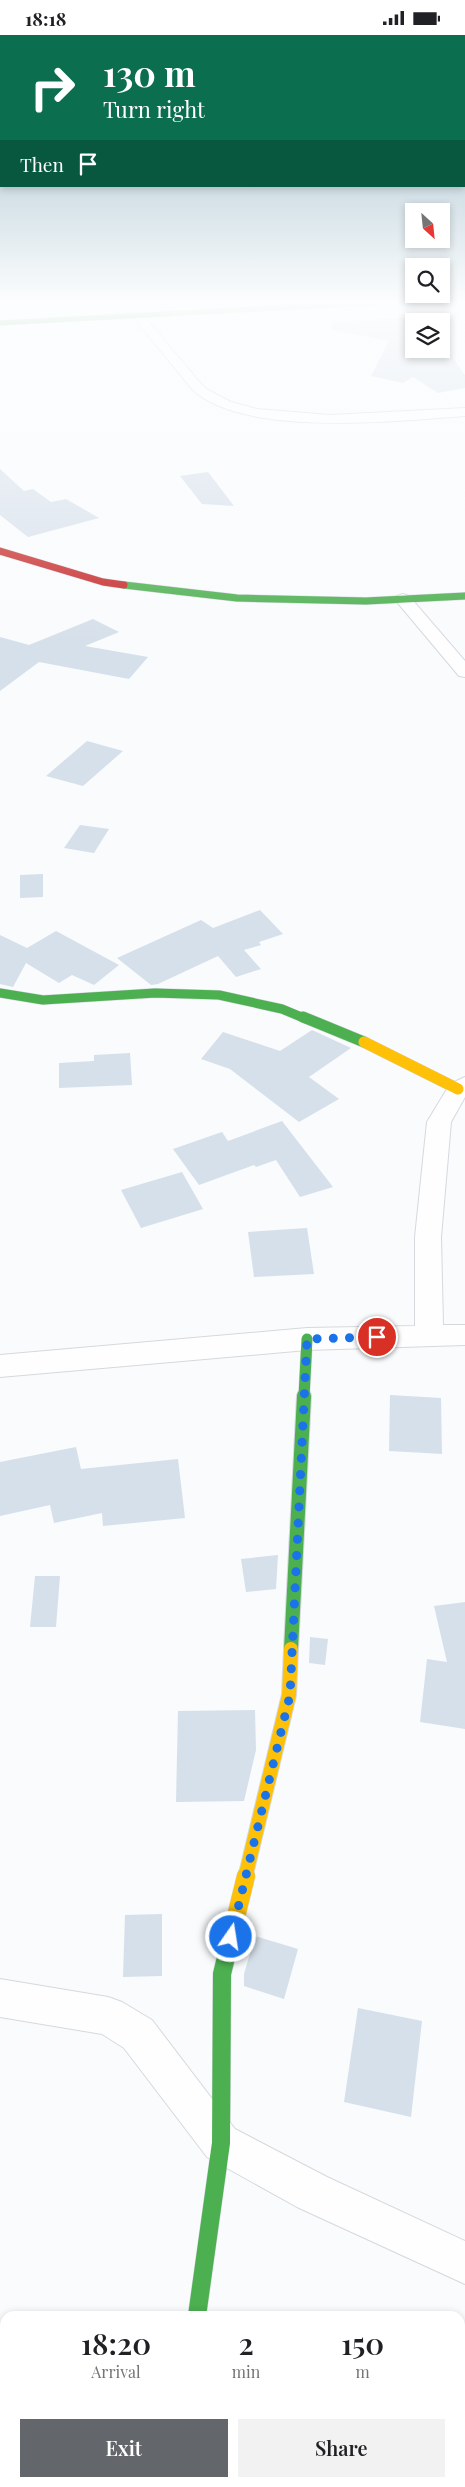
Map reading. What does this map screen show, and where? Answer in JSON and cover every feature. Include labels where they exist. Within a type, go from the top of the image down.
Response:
[{"type":"street","points":[[280,414],[314,419],[429,414]]},
{"type":"street","points":[[0,551],[103,582],[237,598],[403,599],[465,596]]},
{"type":"street","points":[[403,599],[465,672]]},
{"type":"street","points":[[0,993],[46,1001],[157,992],[227,996],[278,1007],[462,1087],[439,1122],[428,1237],[429,1336]]},
{"type":"street","points":[[0,1366],[307,1339],[465,1335]]},
{"type":"street","points":[[198,2311],[220,2143],[222,1974],[290,1695],[307,1339]]},
{"type":"street","points":[[0,1998],[108,2016],[138,2034],[220,2143],[312,2192],[465,2263]]},
{"type":"building","points":[[0,469],[24,491],[33,489],[51,502],[66,499],[99,518],[28,537],[0,515]]},
{"type":"building","points":[[208,472],[234,506],[202,504],[180,476]]},
{"type":"building","points":[[93,619],[119,632],[85,646],[148,657],[129,679],[39,662],[0,691],[0,637],[29,645]]},
{"type":"building","points":[[87,741],[123,751],[83,786],[46,776]]},
{"type":"building","points":[[80,825],[109,829],[94,853],[64,848]]},
{"type":"building","points":[[43,874],[43,897],[20,898],[20,875]]},
{"type":"building","points":[[260,910],[283,934],[259,942],[261,945],[244,950],[261,969],[236,977],[218,956],[158,984],[151,985],[117,958],[201,920],[213,928]]},
{"type":"building","points":[[56,931],[119,965],[94,985],[72,975],[59,983],[26,963],[13,987],[0,984],[0,935],[27,948]]},
{"type":"building","points":[[312,1030],[351,1048],[309,1077],[339,1099],[299,1122],[230,1069],[201,1059],[223,1032],[280,1051]]},
{"type":"building","points":[[130,1053],[132,1085],[59,1088],[59,1063],[94,1061],[94,1055]]},
{"type":"building","points":[[282,1121],[333,1187],[300,1197],[276,1160],[256,1167],[254,1165],[199,1185],[173,1149],[222,1132],[228,1141]]},
{"type":"building","points":[[182,1172],[203,1209],[141,1228],[121,1190]]},
{"type":"building","points":[[307,1228],[314,1274],[254,1277],[248,1232]]},
{"type":"building","points":[[390,1395],[441,1398],[442,1454],[389,1451]]},
{"type":"building","points":[[76,1447],[81,1469],[178,1459],[185,1518],[103,1526],[102,1513],[54,1523],[50,1505],[0,1516],[0,1462]]},
{"type":"building","points":[[278,1555],[276,1589],[246,1592],[241,1559]]},
{"type":"building","points":[[35,1576],[60,1576],[56,1627],[30,1627]]},
{"type":"building","points":[[465,1602],[465,1729],[420,1722],[427,1659],[447,1662],[434,1606]]},
{"type":"building","points":[[310,1637],[328,1639],[325,1665],[309,1663]]},
{"type":"building","points":[[255,1710],[256,1750],[244,1801],[176,1802],[178,1711]]},
{"type":"building","points":[[162,1914],[162,1976],[123,1977],[125,1915]]},
{"type":"building","points":[[255,1936],[298,1949],[284,1999],[244,1986],[244,1974]]},
{"type":"building","points":[[358,2008],[422,2021],[411,2117],[344,2102]]},
{"type":"traffic: fast","points":[[124,585],[237,598],[366,601],[465,596]]},
{"type":"traffic: fast","points":[[0,993],[43,1000],[155,993],[219,995],[282,1009],[364,1042]]},
{"type":"traffic: fast","points":[[291,1649],[307,1339]]},
{"type":"traffic: fast","points":[[198,2311],[221,2143],[222,1974],[230,1941]]},
{"type":"traffic: slow","points":[[364,1042],[458,1089]]},
{"type":"traffic: slow","points":[[230,1941],[289,1695],[291,1649]]},
{"type":"traffic: jam","points":[[0,551],[103,582],[124,585]]},
{"type":"route","points":[[231,1937],[290,1695],[307,1339],[377,1337]]}]
